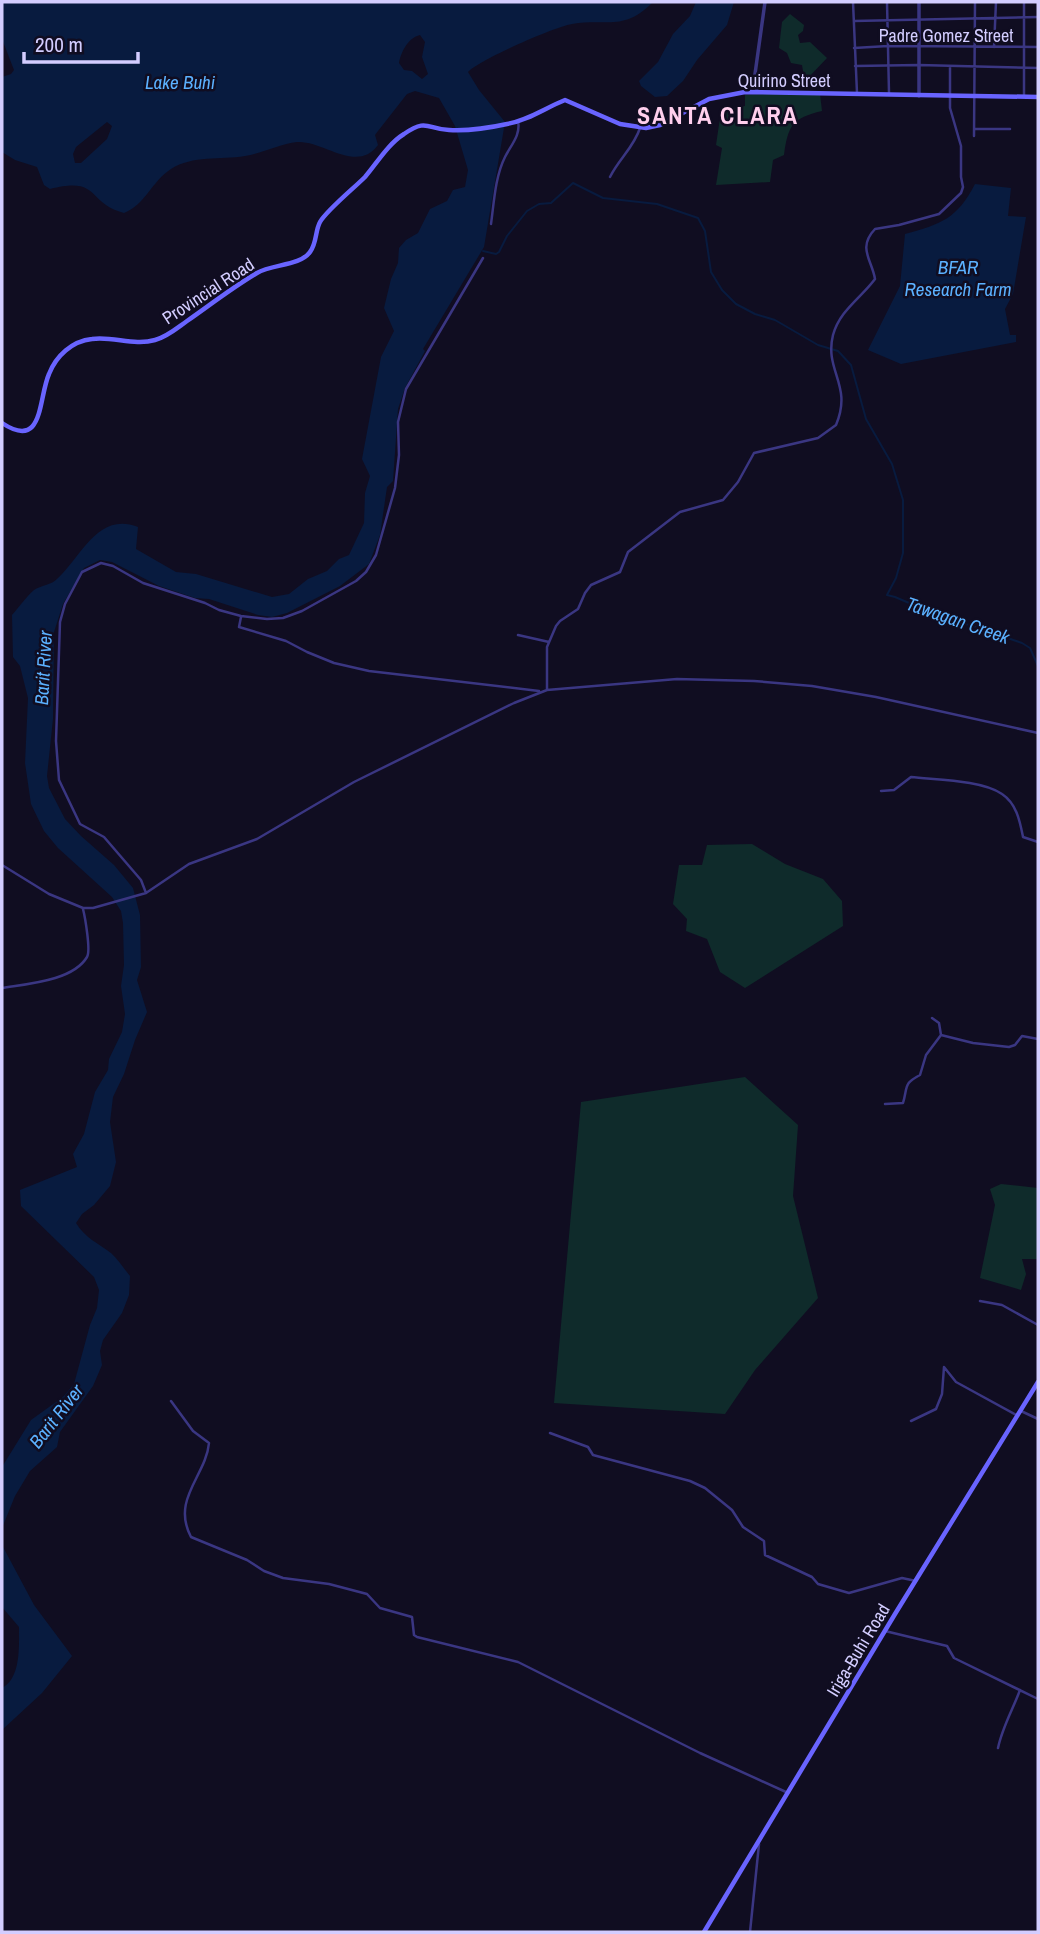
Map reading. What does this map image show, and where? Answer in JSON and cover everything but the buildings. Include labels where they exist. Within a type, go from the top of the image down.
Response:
[{"type":"main road","name":"Quirino Street","points":[[640,128],[660,125],[714,97],[757,92],[1038,97]]},
{"type":"main road","points":[[518,121],[531,118],[565,100],[620,124],[640,128]]},
{"type":"main road","name":"Provincial Road","points":[[2,423],[16,431],[27,431],[32,427],[37,421],[49,374],[64,351],[78,342],[94,338],[139,342],[160,338],[254,275],[301,259],[311,251],[318,226],[327,212],[366,175],[397,139],[423,125],[446,131],[518,121]]},
{"type":"main road","name":"Iriga-Buhi Road","points":[[704,1932],[1038,1382]]},
{"type":"street","points":[[757,92],[755,74],[765,2]]},
{"type":"street","points":[[853,2],[858,94]]},
{"type":"street","points":[[887,2],[889,95]]},
{"type":"street","points":[[919,2],[919,96]]},
{"type":"street","points":[[974,136],[975,2]]},
{"type":"street","points":[[994,47],[996,2]]},
{"type":"street","points":[[1024,2],[1024,96]]},
{"type":"street","points":[[854,21],[1038,17]]},
{"type":"street","name":"Padre Gomez Street","points":[[854,48],[1038,47]]},
{"type":"street","points":[[855,66],[1038,68]]},
{"type":"street","points":[[547,690],[549,642],[559,621],[578,610],[589,587],[620,572],[627,553],[682,511],[723,500],[738,482],[752,454],[818,438],[835,427],[843,398],[837,373],[831,363],[831,345],[841,316],[874,279],[866,256],[873,230],[939,214],[961,193],[961,153],[950,108],[950,66]]},
{"type":"street","points":[[491,224],[498,181],[504,159],[519,130],[518,121]]},
{"type":"street","points":[[610,177],[618,161],[636,139],[640,128]]},
{"type":"street","points":[[974,129],[1010,129]]},
{"type":"street","points":[[146,893],[141,880],[104,837],[80,824],[60,780],[56,741],[60,622],[65,604],[82,572],[100,563],[113,566],[143,583],[241,616],[284,618],[343,590],[366,572],[376,555],[395,488],[399,455],[398,422],[403,398],[483,258]]},
{"type":"street","points":[[241,616],[239,627],[279,639],[334,663],[369,671],[542,691]]},
{"type":"street","points":[[518,635],[549,642]]},
{"type":"street","points":[[2,864],[49,894],[83,908],[110,904],[146,893],[189,864],[257,839],[354,782],[547,690],[677,679],[777,683],[876,697],[1038,733]]},
{"type":"street","points":[[881,791],[894,790],[906,778],[911,777],[969,782],[1002,794],[1018,814],[1023,837],[1038,842]]},
{"type":"street","points":[[2,988],[46,981],[82,963],[88,957],[90,948],[83,908]]},
{"type":"street","points":[[885,1104],[903,1103],[908,1082],[920,1075],[926,1055],[941,1035],[939,1023],[932,1018]]},
{"type":"street","points":[[941,1035],[973,1043],[1009,1046],[1015,1045],[1022,1036],[1038,1039]]},
{"type":"street","points":[[980,1301],[1002,1305],[1038,1325]]},
{"type":"street","points":[[911,1421],[936,1409],[942,1394],[944,1367],[960,1385],[1038,1419]]},
{"type":"street","points":[[171,1401],[193,1431],[209,1443],[187,1494],[187,1525],[191,1537],[282,1578],[330,1584],[367,1594],[380,1608],[412,1617],[414,1635],[417,1637],[518,1661],[676,1741],[788,1793]]},
{"type":"street","points":[[550,1433],[588,1447],[593,1455],[690,1481],[705,1488],[732,1510],[743,1527],[764,1541],[765,1555],[812,1577],[818,1584],[853,1593],[898,1578],[916,1581]]},
{"type":"street","points":[[885,1631],[947,1646],[954,1658],[1038,1699]]},
{"type":"street","points":[[999,1748],[1001,1734],[1020,1690]]},
{"type":"street","points":[[750,1932],[759,1841]]},
{"type":"green space","points":[[790,14],[804,25],[803,31],[798,35],[800,43],[810,42],[827,58],[807,79],[804,77],[802,65],[791,63],[787,53],[779,48],[782,22]]},
{"type":"green space","points":[[820,94],[822,111],[804,117],[793,125],[787,137],[784,155],[773,160],[770,182],[716,185],[722,148],[716,145],[721,111],[745,106],[745,95]]},
{"type":"green space","points":[[752,844],[785,864],[823,879],[842,901],[843,926],[745,988],[720,972],[707,939],[686,931],[687,919],[673,904],[679,865],[702,865],[707,845]]},
{"type":"green space","points":[[745,1077],[798,1125],[793,1196],[818,1298],[755,1370],[725,1414],[554,1403],[581,1102]]},
{"type":"green space","points":[[1001,1184],[1038,1188],[1038,1259],[1022,1259],[1026,1274],[1021,1290],[980,1278],[995,1205],[990,1189]]},
{"type":"water","points":[[2,2],[653,2],[624,21],[572,24],[550,31],[501,52],[468,72],[505,122],[484,247],[423,349],[425,351],[405,388],[398,409],[393,481],[387,487],[380,535],[369,564],[340,586],[287,613],[272,617],[209,599],[195,598],[159,586],[112,562],[100,560],[84,568],[63,604],[54,632],[53,719],[47,776],[49,788],[65,819],[114,865],[133,888],[140,915],[141,967],[137,980],[147,1012],[113,1097],[110,1122],[116,1162],[110,1186],[76,1223],[88,1236],[114,1255],[130,1276],[129,1295],[122,1313],[103,1340],[100,1351],[102,1365],[93,1386],[60,1432],[57,1447],[30,1471],[15,1496],[2,1528],[2,1467],[31,1420],[63,1397],[74,1384],[97,1308],[99,1290],[94,1277],[21,1206],[20,1190],[77,1167],[73,1154],[84,1134],[95,1092],[108,1070],[109,1059],[122,1032],[125,1014],[121,986],[124,965],[121,911],[112,897],[58,848],[44,831],[31,804],[25,763],[28,698],[20,666],[13,657],[12,615],[34,590],[56,580],[92,539],[112,525],[138,527],[136,549],[176,572],[196,574],[272,597],[289,594],[308,579],[327,571],[339,559],[349,555],[364,523],[365,493],[370,476],[362,459],[381,357],[394,331],[384,308],[398,263],[399,248],[418,233],[430,209],[447,201],[453,190],[465,187],[468,170],[455,126],[439,98],[415,91],[407,94],[375,135],[378,145],[370,153],[350,156],[297,142],[245,156],[188,162],[164,174],[138,204],[124,213],[112,209],[86,188],[66,186],[50,189],[44,185],[37,167],[15,160],[2,152],[2,77],[14,70],[2,39]],"holes":[[[420,35],[425,42],[422,57],[428,74],[422,79],[412,71],[404,70],[399,63],[406,46]],[[107,122],[112,126],[107,139],[81,163],[75,163],[73,154],[76,147]]]},
{"type":"water","points":[[696,2],[734,2],[727,25],[683,81],[667,96],[655,97],[641,86],[639,81],[658,62],[673,34],[690,16]]},
{"type":"water","name":"BFAR Research Farm","points":[[975,184],[1011,188],[1008,216],[1026,217],[1013,294],[1005,309],[1010,335],[1016,335],[1016,342],[901,364],[868,350],[900,286],[905,234],[929,227],[954,213]]},
{"type":"water","points":[[2,1545],[34,1605],[72,1656],[42,1693],[2,1730],[2,1688],[13,1677],[16,1669],[19,1627],[2,1607]]},
{"type":"waterway","name":"Tawagan Creek","points":[[483,251],[496,254],[499,252],[507,236],[527,211],[539,204],[551,203],[573,183],[603,198],[657,204],[698,218],[705,231],[711,272],[722,290],[736,304],[775,320],[818,345],[838,351],[851,365],[866,419],[892,464],[903,500],[903,553],[896,578],[887,595],[956,623],[970,625],[1022,643],[1030,648],[1038,666]]},
{"type":"district","name":"SANTA CLARA","points":[[718,115]]},
{"type":"water label","name":"Lake Buhi","points":[[180,82]]},
{"type":"water label","name":"Barit River","points":[[43,668]]},
{"type":"water label","name":"Barit River","points":[[56,1416]]}]
